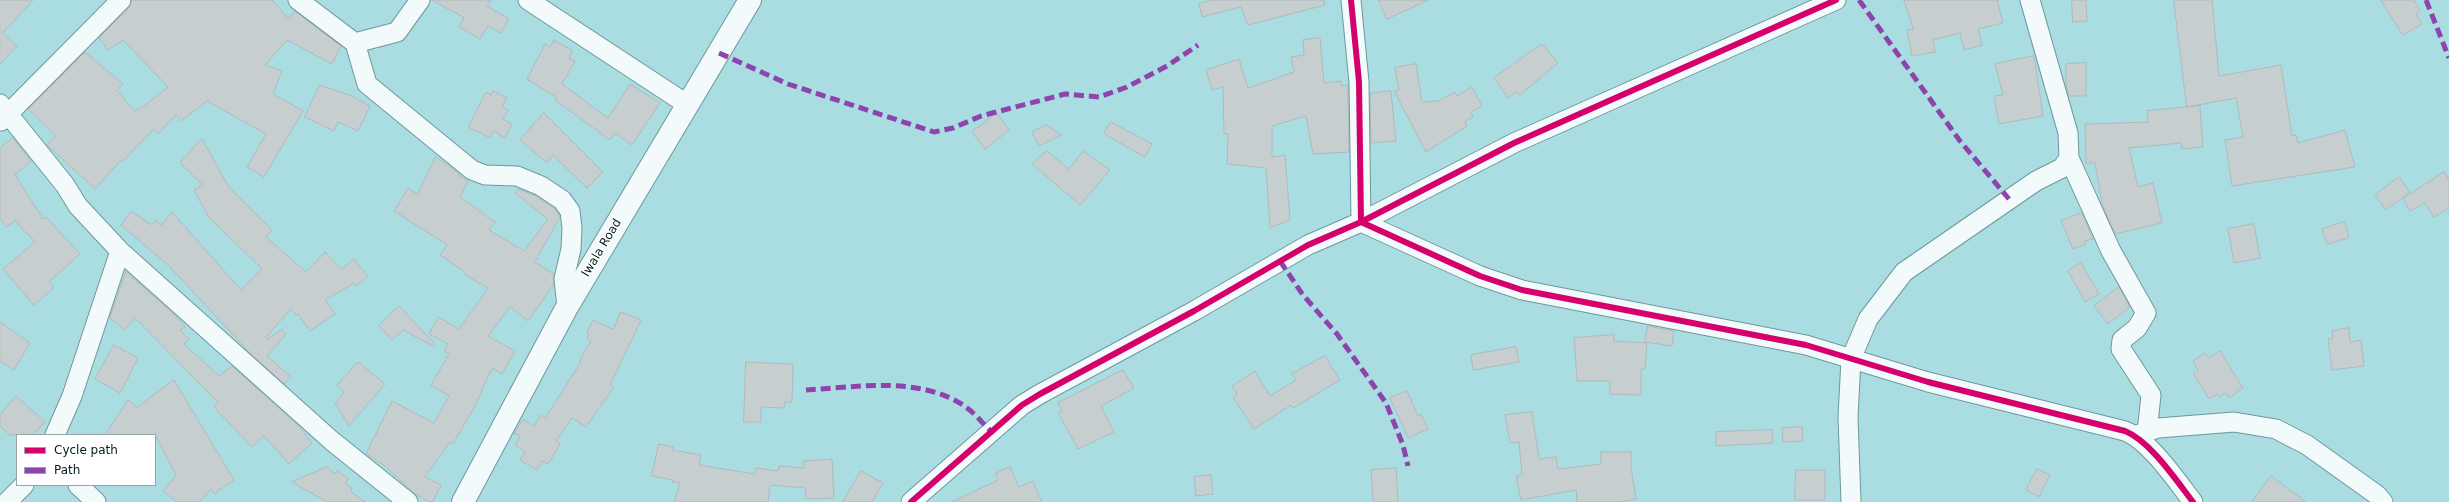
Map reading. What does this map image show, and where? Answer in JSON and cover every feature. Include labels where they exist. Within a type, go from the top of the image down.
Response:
[{"type":"street","points":[[121,0],[3,113],[65,184],[78,206],[120,251],[326,436],[408,502]]},
{"type":"street","points":[[298,0],[355,43],[359,62],[367,84],[472,170],[485,176],[516,176],[541,186],[562,200],[570,210],[572,228],[571,249],[564,279],[567,307]]},
{"type":"street","points":[[355,43],[397,32],[420,0]]},
{"type":"street","points":[[528,0],[688,105]]},
{"type":"street","name":"Iwala Road","points":[[463,502],[567,307],[750,0]]},
{"type":"street","points":[[1351,0],[1359,82],[1361,222]]},
{"type":"street","points":[[912,502],[1022,405],[1308,245],[1361,222],[1514,142],[1836,0]]},
{"type":"street","points":[[2030,0],[2068,133],[2068,158],[2111,251],[2146,313],[2137,328],[2122,340],[2121,349],[2152,395],[2141,434]]},
{"type":"street","points":[[1851,502],[1848,417],[1851,359],[1868,319],[1904,272],[2030,185],[2062,168],[2068,158]]},
{"type":"street","points":[[1361,222],[1480,276],[1522,290],[1806,344],[1928,382],[1987,395],[2141,434],[2179,425],[2234,422],[2276,429],[2307,445],[2377,495],[2383,502]]},
{"type":"street","points":[[55,434],[72,396],[120,251]]},
{"type":"street","points":[[2141,434],[2193,502]]},
{"type":"street","points":[[7,502],[23,486]]},
{"type":"street","points":[[79,486],[96,502]]},
{"type":"building","points":[[0,0],[33,0],[3,33],[17,46],[0,64]]},
{"type":"building","points":[[132,0],[272,0],[289,19],[295,11],[341,46],[332,64],[287,40],[265,65],[282,71],[273,94],[303,111],[264,177],[247,167],[266,134],[207,101],[181,121],[176,115],[158,134],[154,129],[122,162],[120,161],[95,189],[47,145],[55,136],[28,109],[85,52],[123,84],[117,91],[135,111],[139,108],[140,109],[168,87],[123,40],[108,50],[99,38],[129,8]]},
{"type":"building","points":[[432,0],[491,0],[487,6],[509,19],[501,33],[488,26],[480,39],[459,27],[464,18]]},
{"type":"building","points":[[1213,0],[1324,0],[1325,5],[1248,25],[1241,7],[1202,17],[1199,4]]},
{"type":"building","points":[[1379,0],[1428,0],[1387,19]]},
{"type":"building","points":[[1904,0],[1997,0],[2003,23],[1978,29],[1982,45],[1964,50],[1960,33],[1933,40],[1935,52],[1912,56],[1907,30],[1913,29]]},
{"type":"building","points":[[2072,0],[2086,0],[2087,21],[2073,22]]},
{"type":"building","points":[[2174,0],[2212,0],[2219,76],[2281,65],[2292,136],[2296,135],[2298,143],[2345,130],[2355,167],[2232,186],[2225,140],[2243,137],[2236,98],[2187,107]]},
{"type":"building","points":[[2381,0],[2414,0],[2420,11],[2416,14],[2422,24],[2403,35]]},
{"type":"building","points":[[1320,38],[1324,83],[1341,81],[1341,86],[1348,85],[1349,152],[1313,154],[1306,116],[1272,126],[1272,157],[1285,155],[1290,220],[1270,228],[1266,168],[1227,164],[1228,134],[1224,134],[1223,87],[1212,90],[1206,70],[1239,59],[1248,88],[1294,72],[1291,57],[1304,55],[1303,40]]},
{"type":"building","points":[[554,40],[573,51],[569,58],[575,61],[562,84],[608,118],[630,84],[660,103],[632,145],[615,133],[610,140],[555,100],[557,98],[527,79],[545,44],[550,47]]},
{"type":"building","points":[[1542,44],[1558,63],[1520,95],[1517,92],[1508,98],[1494,78]]},
{"type":"building","points":[[2034,56],[2043,116],[1999,124],[1994,96],[2003,95],[1995,64]]},
{"type":"building","points":[[2086,63],[2086,96],[2069,96],[2066,86],[2066,64]]},
{"type":"building","points":[[1416,64],[1422,102],[1438,101],[1455,92],[1457,96],[1472,87],[1482,106],[1471,112],[1473,117],[1465,121],[1467,126],[1426,152],[1394,91],[1399,90],[1395,68]]},
{"type":"building","points":[[320,85],[350,95],[370,106],[358,131],[338,122],[334,131],[305,117]]},
{"type":"building","points":[[493,91],[507,98],[502,107],[508,110],[503,119],[512,124],[505,138],[493,131],[490,138],[468,127],[486,92],[491,95]]},
{"type":"building","points":[[1391,91],[1396,141],[1371,143],[1370,94]]},
{"type":"building","points":[[2200,106],[2203,147],[2182,149],[2181,143],[2129,148],[2138,187],[2153,183],[2162,223],[2115,234],[2102,204],[2095,162],[2086,164],[2085,124],[2148,122],[2147,111]]},
{"type":"building","points":[[544,113],[603,172],[587,188],[553,155],[547,163],[520,140]]},
{"type":"building","points":[[997,113],[1009,130],[985,149],[972,132]]},
{"type":"building","points":[[1111,122],[1152,144],[1145,157],[1104,134]]},
{"type":"building","points":[[1047,125],[1061,135],[1039,146],[1032,132]]},
{"type":"building","points":[[13,138],[31,161],[15,175],[43,219],[46,217],[80,254],[49,282],[54,288],[34,305],[3,269],[35,242],[15,221],[6,227],[0,218],[0,148]]},
{"type":"building","points":[[202,139],[229,187],[272,230],[266,237],[306,272],[325,252],[342,269],[354,259],[368,276],[356,286],[354,283],[325,300],[335,314],[310,331],[298,314],[296,315],[291,309],[266,337],[268,339],[282,329],[286,334],[267,356],[291,377],[284,384],[250,353],[168,265],[121,225],[131,211],[152,225],[156,220],[161,225],[172,212],[241,290],[262,269],[208,216],[194,190],[203,185],[180,163]]},
{"type":"building","points":[[1047,151],[1069,169],[1083,151],[1110,170],[1080,205],[1032,164]]},
{"type":"building","points":[[436,157],[468,181],[460,197],[495,222],[489,230],[524,251],[548,219],[515,193],[518,189],[536,196],[554,208],[560,217],[535,262],[554,274],[554,284],[528,321],[510,307],[488,336],[515,351],[502,374],[492,368],[475,406],[453,444],[450,442],[425,477],[441,485],[433,502],[430,502],[416,495],[385,466],[366,454],[392,401],[434,423],[449,396],[431,385],[449,354],[444,351],[448,344],[429,334],[438,317],[459,329],[488,288],[465,275],[466,273],[440,255],[447,245],[394,211],[408,188],[417,194]]},
{"type":"building","points":[[2444,172],[2449,180],[2449,208],[2434,217],[2425,203],[2410,211],[2403,199]]},
{"type":"building","points":[[2399,177],[2410,192],[2386,210],[2375,195]]},
{"type":"building","points":[[2082,213],[2093,239],[2085,241],[2086,244],[2073,249],[2061,221]]},
{"type":"building","points":[[2345,222],[2349,238],[2327,244],[2322,229]]},
{"type":"building","points":[[2254,224],[2260,258],[2234,263],[2228,229]]},
{"type":"building","points":[[2081,263],[2099,294],[2085,302],[2068,271]]},
{"type":"building","points":[[126,272],[173,313],[185,327],[180,330],[189,339],[184,344],[219,376],[232,366],[298,425],[312,443],[289,464],[264,436],[252,447],[214,407],[218,402],[135,318],[125,330],[110,318]]},
{"type":"building","points":[[2119,287],[2130,307],[2108,324],[2094,306]]},
{"type":"building","points":[[399,306],[435,344],[433,346],[403,330],[392,340],[379,326]]},
{"type":"building","points":[[621,312],[641,320],[610,385],[614,387],[586,427],[572,418],[556,441],[560,444],[548,464],[542,461],[537,470],[520,460],[525,452],[515,445],[520,436],[514,433],[523,419],[534,426],[541,415],[545,418],[581,362],[579,361],[591,341],[587,338],[589,334],[587,333],[593,320],[613,329]]},
{"type":"building","points":[[0,322],[30,343],[14,370],[0,361]]},
{"type":"building","points":[[1648,326],[1674,331],[1672,346],[1645,342]]},
{"type":"building","points":[[2349,328],[2350,342],[2361,340],[2364,366],[2332,370],[2328,339],[2333,338],[2332,331]]},
{"type":"building","points":[[1614,335],[1614,341],[1647,343],[1645,369],[1641,369],[1641,395],[1610,394],[1610,381],[1577,381],[1574,338]]},
{"type":"building","points":[[114,345],[138,358],[120,393],[95,379]]},
{"type":"building","points":[[1516,347],[1519,362],[1473,370],[1471,355]]},
{"type":"building","points":[[2220,351],[2243,388],[2229,398],[2226,393],[2219,397],[2217,394],[2209,399],[2193,373],[2198,370],[2193,361],[2205,353],[2208,358]]},
{"type":"building","points":[[1325,356],[1340,380],[1293,408],[1291,405],[1254,429],[1233,397],[1237,394],[1232,386],[1255,371],[1270,396],[1296,380],[1292,374]]},
{"type":"building","points":[[358,362],[385,384],[349,426],[335,403],[344,393],[337,386]]},
{"type":"building","points":[[746,362],[793,364],[792,402],[785,402],[784,408],[761,407],[761,422],[744,422]]},
{"type":"building","points":[[1123,370],[1134,388],[1101,406],[1114,432],[1078,449],[1058,413],[1062,412],[1058,403]]},
{"type":"building","points":[[174,380],[234,480],[214,494],[211,489],[200,502],[177,502],[163,491],[176,475],[156,437],[156,434],[106,434],[128,400],[137,407]]},
{"type":"building","points":[[1407,391],[1418,416],[1421,414],[1428,429],[1408,438],[1390,398]]},
{"type":"building","points":[[16,396],[45,422],[34,434],[10,435],[0,426],[0,415]]},
{"type":"building","points":[[1532,412],[1539,459],[1556,457],[1558,469],[1601,464],[1601,452],[1631,452],[1631,467],[1636,499],[1618,502],[1577,502],[1576,490],[1521,500],[1517,482],[1517,476],[1522,475],[1519,442],[1510,443],[1505,415]]},
{"type":"building","points":[[1802,427],[1803,441],[1783,442],[1782,428]]},
{"type":"building","points":[[1772,430],[1773,443],[1716,446],[1716,432]]},
{"type":"building","points":[[659,444],[673,447],[672,450],[701,455],[699,465],[755,474],[756,468],[778,471],[779,466],[804,468],[803,461],[832,459],[834,498],[806,499],[805,488],[770,485],[768,502],[674,502],[680,483],[672,482],[673,480],[652,476]]},
{"type":"building","points":[[327,467],[335,474],[337,471],[348,478],[346,484],[352,488],[351,492],[366,502],[327,502],[292,482]]},
{"type":"building","points":[[1010,467],[1019,487],[1033,481],[1042,502],[952,502],[998,480],[995,474]]},
{"type":"building","points":[[1396,468],[1398,502],[1373,502],[1371,470]]},
{"type":"building","points":[[2037,469],[2050,475],[2039,497],[2026,490]]},
{"type":"building","points":[[1796,470],[1825,470],[1825,500],[1795,500]]},
{"type":"building","points":[[861,471],[883,483],[872,502],[843,502]]},
{"type":"building","points":[[1211,475],[1213,494],[1196,496],[1194,477]]},
{"type":"building","points":[[2271,476],[2306,502],[2252,502]]},
{"type":"marked path","points":[[1859,0],[1960,141],[2009,199]]},
{"type":"marked path","points":[[2426,0],[2449,58]]},
{"type":"marked path","points":[[719,53],[788,84],[934,132],[953,128],[981,116],[1065,94],[1099,97],[1127,87],[1167,66],[1198,45]]},
{"type":"marked path","points":[[1280,261],[1303,295],[1337,334],[1386,403],[1403,445],[1408,466]]},
{"type":"marked path","points":[[806,390],[866,386],[907,387],[927,390],[945,396],[963,405],[992,432]]},
{"type":"cycle path","points":[[1351,0],[1359,82],[1361,222],[1480,276],[1522,290],[1806,345],[1928,382],[2125,431],[2144,443],[2153,452],[2193,502]]},
{"type":"cycle path","points":[[911,502],[1022,405],[1194,311],[1308,245],[1361,222],[1514,143],[1836,0]]}]
